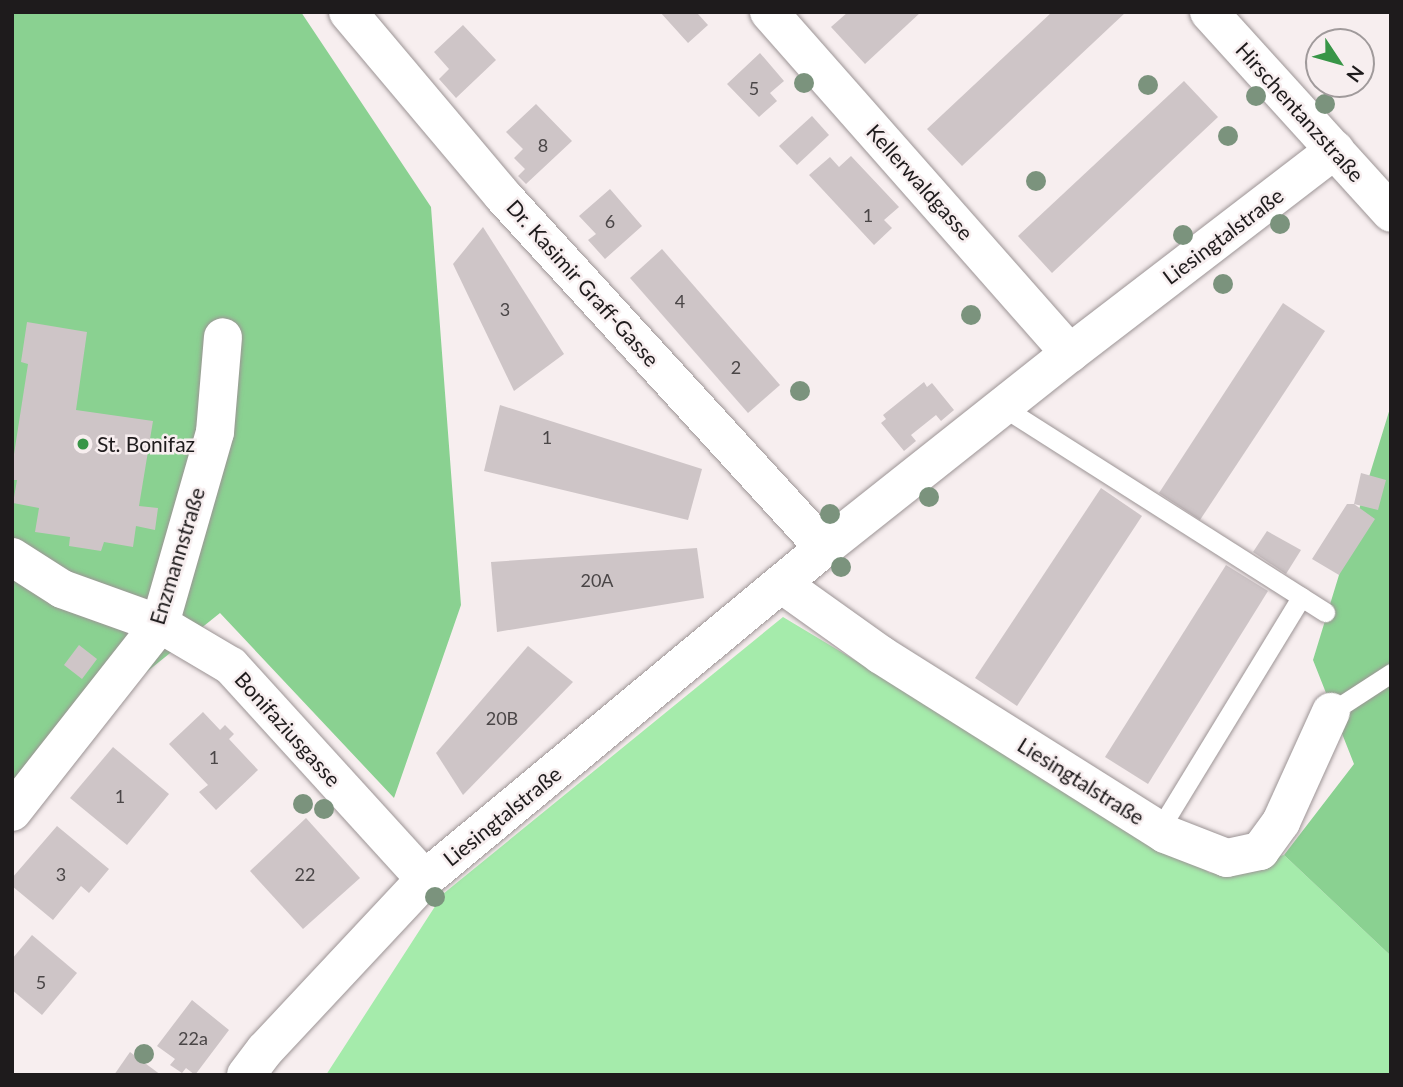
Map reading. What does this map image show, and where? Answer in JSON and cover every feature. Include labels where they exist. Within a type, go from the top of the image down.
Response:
[{"type":"street","name":"Dr. Kasimir Graff-Gasse","points":[[348,12],[502,195],[824,548]]},
{"type":"street","name":"Kellerwaldgasse","points":[[769,12],[1070,353]]},
{"type":"street","name":"Hirschentanzstraße","points":[[1209,12],[1391,213]]},
{"type":"street","name":"Liesingtalstraße","points":[[246,1075],[265,1050],[425,879],[824,548],[1070,353],[1335,150]]},
{"type":"street","name":"Enzmannstraße","points":[[12,813],[160,624],[215,432],[223,337]]},
{"type":"street","name":"Bonifaziusgasse","points":[[12,558],[62,589],[160,624],[231,666],[425,879]]},
{"type":"street","name":"Liesingtalstraße","points":[[783,584],[881,655],[1159,830],[1227,859],[1260,851],[1281,822],[1331,712]]},
{"type":"lane","points":[[1003,407],[1325,612]]},
{"type":"lane","points":[[1159,830],[1301,597]]},
{"type":"lane","points":[[1331,712],[1391,673]]},
{"type":"green space","points":[[12,12],[301,12],[431,207],[461,605],[394,798],[220,613],[12,780]]},
{"type":"green space","points":[[1391,405],[1391,956],[1284,855],[1354,764],[1313,660]]},
{"type":"green space","points":[[783,617],[1210,873],[1284,855],[1391,956],[1391,1075],[326,1075],[443,894]]},
{"type":"building","points":[[660,12],[700,12],[698,14],[708,25],[688,43]]},
{"type":"building","points":[[848,12],[921,12],[865,64],[831,27]]},
{"type":"building","points":[[1052,12],[1126,12],[962,166],[927,129]]},
{"type":"building","points":[[463,25],[496,60],[456,98],[439,79],[449,69],[434,52]]},
{"type":"building","points":[[760,53],[784,81],[770,93],[777,101],[759,117],[727,84]]},
{"type":"building","points":[[1184,81],[1218,117],[1052,273],[1018,236]]},
{"type":"building","points":[[536,104],[572,141],[526,184],[518,176],[525,169],[514,158],[523,149],[506,132]]},
{"type":"building","points":[[812,116],[829,135],[797,165],[779,146]]},
{"type":"building","points":[[851,156],[899,207],[884,220],[892,228],[874,245],[809,175],[830,157],[839,167]]},
{"type":"building","points":[[610,189],[642,226],[605,259],[588,240],[596,234],[579,216]]},
{"type":"building","points":[[483,227],[564,354],[514,391],[453,264]]},
{"type":"building","points":[[662,249],[780,385],[748,413],[630,278]]},
{"type":"building","points":[[1283,303],[1325,331],[1200,520],[1159,493]]},
{"type":"building","name":"St. Bonifaz","points":[[27,322],[87,332],[76,410],[153,421],[139,506],[158,508],[155,530],[136,526],[133,547],[104,542],[101,551],[69,546],[70,537],[35,532],[39,508],[13,503],[17,480],[12,480],[12,467],[28,364],[21,362]]},
{"type":"building","points":[[924,382],[927,387],[932,383],[954,410],[941,421],[936,415],[911,435],[916,441],[904,451],[881,423],[886,419],[883,415]]},
{"type":"building","points":[[500,405],[702,469],[688,520],[484,471]]},
{"type":"building","points":[[1361,473],[1386,480],[1378,510],[1354,504]]},
{"type":"building","points":[[1101,488],[1142,516],[1017,706],[975,678]]},
{"type":"building","points":[[1347,504],[1354,504],[1375,519],[1339,575],[1312,559]]},
{"type":"building","points":[[1267,531],[1301,550],[1286,574],[1253,552]]},
{"type":"building","points":[[697,548],[704,598],[497,632],[491,562]]},
{"type":"building","points":[[1226,565],[1268,591],[1148,784],[1105,757]]},
{"type":"building","points":[[79,645],[97,659],[82,679],[64,665]]},
{"type":"building","points":[[528,646],[573,682],[463,795],[436,753]]},
{"type":"building","points":[[203,712],[220,730],[225,725],[234,734],[229,739],[258,770],[216,810],[199,792],[208,785],[169,744]]},
{"type":"building","points":[[113,747],[169,794],[127,845],[70,798]]},
{"type":"building","points":[[306,818],[360,878],[303,929],[250,871]]},
{"type":"building","points":[[57,826],[109,869],[89,893],[81,886],[53,920],[12,886],[12,878]]},
{"type":"building","points":[[32,935],[77,973],[42,1015],[12,990],[12,959]]},
{"type":"building","points":[[192,1000],[229,1030],[195,1075],[186,1068],[182,1073],[170,1065],[175,1059],[157,1046]]},
{"type":"building","points":[[130,1052],[161,1075],[114,1075]]},
{"type":"place","name":"St. Bonifaz","points":[[83,444]]}]
